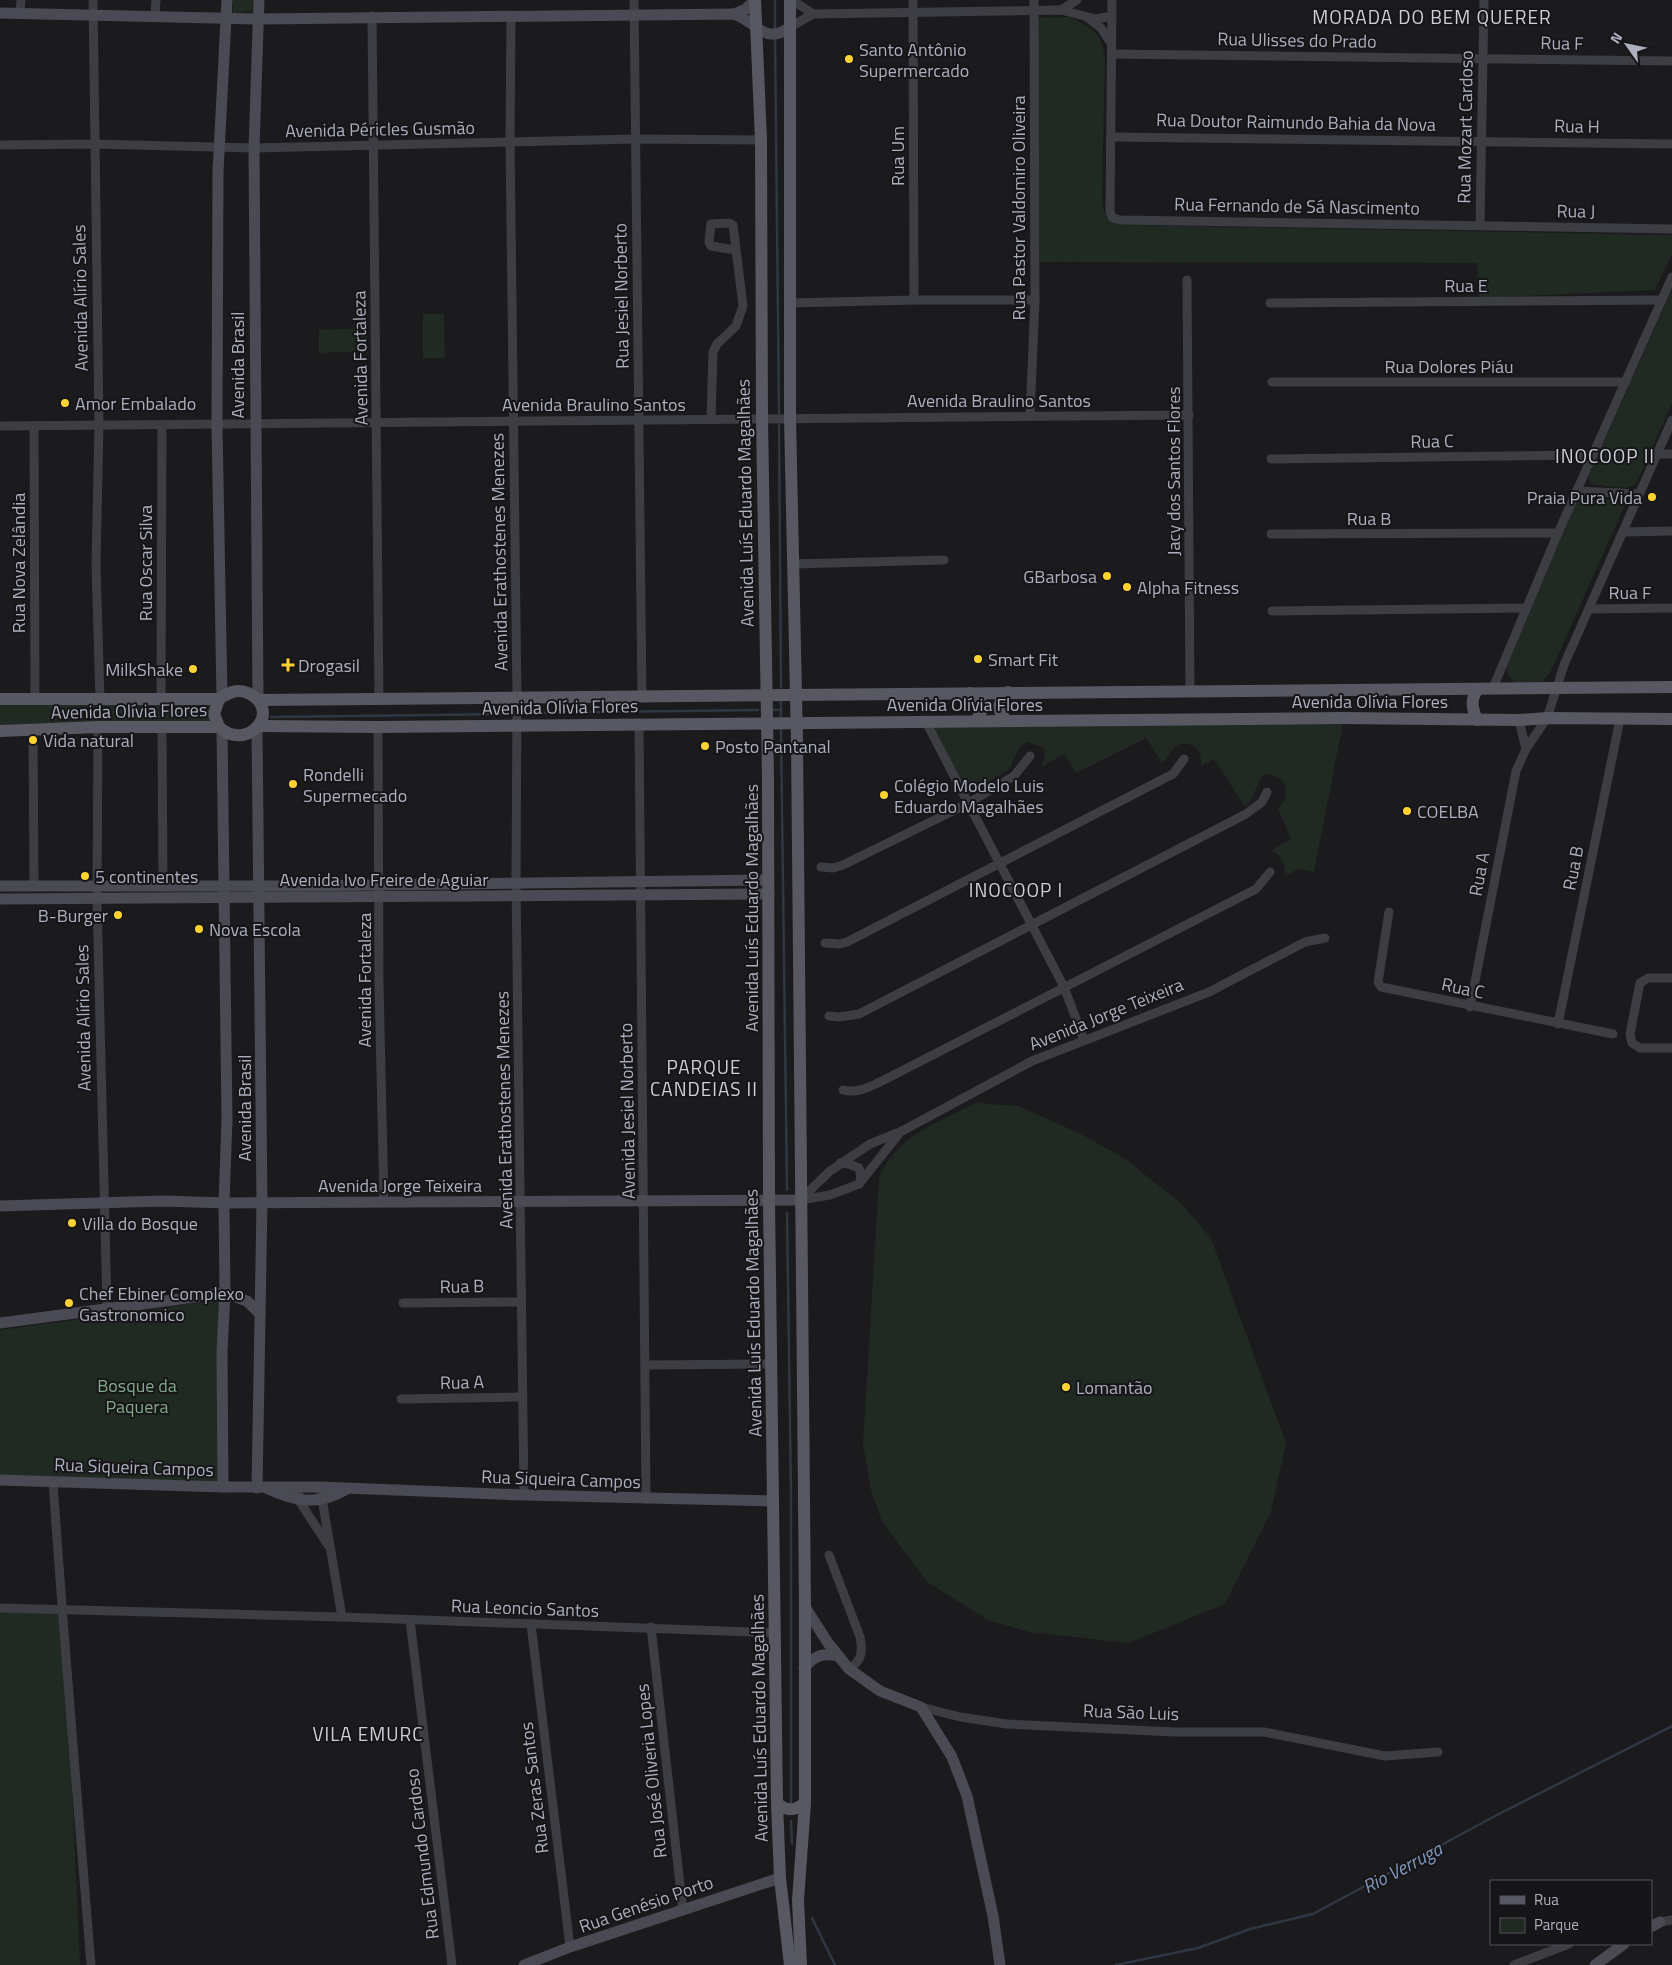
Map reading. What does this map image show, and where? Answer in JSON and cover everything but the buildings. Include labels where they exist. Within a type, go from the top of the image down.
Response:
[{"type":"main road","name":"Avenida Luís Eduardo Magalhães","points":[[755,0],[761,31],[769,894],[769,1202],[777,1803],[780,1878],[790,1965]]},
{"type":"main road","points":[[791,0],[787,30],[790,303],[787,418],[796,722],[803,1200],[805,1803],[798,1900],[801,1965]]},
{"type":"main road","name":"Avenida Olívia Flores","points":[[0,699],[161,700],[220,698],[230,692],[244,692],[258,699],[379,700],[795,696],[970,692],[1190,692],[1672,687]]},
{"type":"main road","points":[[1477,720],[1472,708],[1472,699],[1478,689]]},
{"type":"main road","points":[[970,692],[982,704],[982,710],[976,721]]},
{"type":"main road","points":[[1006,720],[999,710],[999,705],[1008,692]]},
{"type":"main road","name":"Avenida Brasil","points":[[220,698],[214,714],[221,729]]},
{"type":"main road","name":"Avenida Brasil","points":[[256,728],[262,720],[262,708],[258,699]]},
{"type":"main road","name":"Avenida Olívia Flores","points":[[0,731],[98,727],[162,727],[221,729],[230,734],[243,736],[256,728],[517,724],[1342,718],[1477,720],[1547,718],[1672,719]]},
{"type":"main road","points":[[777,1803],[782,1808],[793,1810],[805,1803]]},
{"type":"street","points":[[20,14],[21,0]]},
{"type":"street","name":"Avenida Alírio Sales","points":[[93,0],[93,144],[98,424],[96,565],[100,700]]},
{"type":"street","points":[[155,16],[156,0]]},
{"type":"street","name":"Avenida Brasil","points":[[220,698],[217,425],[219,148],[228,0]]},
{"type":"street","name":"Avenida Brasil","points":[[258,699],[254,148],[259,0]]},
{"type":"street","name":"Rua Jesiel Norberto","points":[[634,0],[642,698]]},
{"type":"street","points":[[734,14],[746,9],[755,0]]},
{"type":"street","points":[[791,0],[813,14]]},
{"type":"street","name":"Rua Um","points":[[913,0],[914,300]]},
{"type":"street","name":"Rua Pastor Valdomiro Oliveira","points":[[1030,416],[1035,300],[1034,0]]},
{"type":"street","points":[[1061,10],[1077,0]]},
{"type":"street","points":[[1111,137],[1112,0]]},
{"type":"street","name":"Rua Mozart Cardoso","points":[[1480,224],[1484,0]]},
{"type":"street","points":[[0,13],[259,19],[372,16],[734,14],[746,19],[761,31],[778,35],[813,14],[1061,10],[1101,19],[1112,16]]},
{"type":"street","name":"Avenida Erathostenes Menezes","points":[[511,15],[510,142],[517,698],[516,883],[524,1496]]},
{"type":"street","name":"Avenida Fortaleza","points":[[372,16],[378,422],[376,488],[379,700]]},
{"type":"street","points":[[1086,17],[1101,28],[1112,44]]},
{"type":"street","name":"Rua Ulisses do Prado","points":[[1112,54],[1482,58]]},
{"type":"street","name":"Rua F","points":[[1482,58],[1672,61]]},
{"type":"street","name":"Rua Doutor Raimundo Bahia da Nova","points":[[1111,137],[1482,140]]},
{"type":"street","name":"Rua Fernando de Sá Nascimento","points":[[1111,137],[1110,212],[1113,218],[1121,220],[1480,224]]},
{"type":"street","name":"Avenida Péricles Gusmão","points":[[0,145],[93,144],[254,148],[636,139],[761,140]]},
{"type":"street","name":"Rua H","points":[[1482,140],[1672,144]]},
{"type":"street","name":"Rua J","points":[[1480,224],[1672,229]]},
{"type":"street","points":[[711,420],[713,352],[718,344],[736,326],[743,306],[735,250]]},
{"type":"street","points":[[1493,688],[1558,533],[1672,277]]},
{"type":"street","name":"Jacy dos Santos Flores","points":[[1187,280],[1190,692]]},
{"type":"street","points":[[790,303],[1035,300]]},
{"type":"street","name":"Rua E","points":[[1270,303],[1662,300]]},
{"type":"street","name":"Rua Dolores Piáu","points":[[1272,382],[1626,382]]},
{"type":"street","name":"Avenida Braulino Santos","points":[[0,426],[1189,415]]},
{"type":"street","name":"Rua A","points":[[1470,1007],[1516,771],[1526,749],[1547,718],[1564,665],[1672,420]]},
{"type":"street","name":"Rua Oscar Silva","points":[[161,700],[162,425]]},
{"type":"street","name":"Rua Nova Zelândia","points":[[34,427],[35,699]]},
{"type":"street","points":[[1656,454],[1672,454]]},
{"type":"street","name":"Rua C","points":[[1271,459],[1593,455]]},
{"type":"street","points":[[1577,491],[1639,494]]},
{"type":"street","points":[[1623,532],[1672,532]]},
{"type":"street","name":"Rua B","points":[[1271,534],[1558,533]]},
{"type":"street","points":[[792,564],[944,560]]},
{"type":"street","points":[[1272,611],[1526,608]]},
{"type":"street","name":"Rua F","points":[[1589,608],[1672,608]]},
{"type":"street","name":"Rua B","points":[[1558,1024],[1620,719]]},
{"type":"street","points":[[1519,720],[1526,749]]},
{"type":"street","points":[[926,722],[967,804],[1064,987],[1084,1040]]},
{"type":"street","name":"Avenida Jesiel Norberto","points":[[639,724],[646,1499]]},
{"type":"street","name":"Avenida Alírio Sales","points":[[98,727],[97,899],[107,1308]]},
{"type":"street","points":[[162,727],[163,886]]},
{"type":"street","name":"Avenida Fortaleza","points":[[378,727],[384,1202]]},
{"type":"street","name":"Avenida Brasil","points":[[256,728],[260,891],[262,1488]]},
{"type":"street","name":"Avenida Brasil","points":[[221,729],[227,1120],[224,1203],[225,1293],[222,1352],[223,1487]]},
{"type":"street","points":[[33,730],[34,886]]},
{"type":"street","points":[[821,867],[833,868],[843,865],[967,804],[1014,776],[1030,756]]},
{"type":"street","points":[[825,943],[840,944],[847,942],[1173,774],[1184,759]]},
{"type":"street","points":[[829,1016],[839,1017],[859,1014],[1256,808],[1262,802],[1267,792]]},
{"type":"street","points":[[843,1090],[850,1092],[862,1090],[884,1080],[1256,889],[1270,872]]},
{"type":"street","name":"Avenida Ivo Freire de Aguiar","points":[[260,891],[380,884],[768,880]]},
{"type":"street","name":"Avenida Ivo Freire de Aguiar","points":[[0,886],[163,886],[223,891]]},
{"type":"street","name":"Avenida Ivo Freire de Aguiar","points":[[0,899],[97,899],[223,891],[380,897],[769,894]]},
{"type":"street","name":"Rua C","points":[[1389,912],[1378,982],[1381,987],[1470,1007],[1613,1034]]},
{"type":"street","name":"Avenida Jorge Teixeira","points":[[803,1200],[811,1187],[840,1163],[870,1144],[902,1131],[1032,1061],[1208,992],[1305,942],[1325,938]]},
{"type":"street","points":[[1672,978],[1648,978],[1640,983],[1630,1034],[1632,1043],[1640,1048],[1672,1048]]},
{"type":"street","name":"Avenida Jorge Teixeira","points":[[0,1206],[103,1202],[262,1203],[644,1200],[769,1202],[803,1200],[830,1195],[859,1184],[902,1131]]},
{"type":"street","points":[[840,1163],[859,1168],[861,1177],[859,1184]]},
{"type":"street","points":[[0,1323],[225,1293],[247,1301],[260,1314]]},
{"type":"street","name":"Rua B","points":[[403,1303],[521,1302]]},
{"type":"street","points":[[646,1365],[771,1364]]},
{"type":"street","name":"Rua A","points":[[401,1399],[523,1397]]},
{"type":"street","name":"Rua Siqueira Campos","points":[[0,1480],[262,1488],[300,1486],[524,1496],[774,1501]]},
{"type":"street","points":[[53,1482],[91,1965]]},
{"type":"street","points":[[300,1486],[298,1499],[331,1550]]},
{"type":"street","points":[[320,1487],[342,1617]]},
{"type":"street","name":"Rua Siqueira Campos","points":[[262,1488],[298,1499],[323,1500],[347,1489]]},
{"type":"street","points":[[829,1556],[860,1637],[862,1650],[857,1664],[849,1669]]},
{"type":"street","name":"Rua São Luis","points":[[805,1607],[849,1669],[880,1691],[921,1707],[960,1717],[1007,1724],[1174,1732],[1264,1732],[1385,1756],[1438,1752]]},
{"type":"street","name":"Rua Leoncio Santos","points":[[0,1608],[342,1617],[776,1633]]},
{"type":"street","name":"Rua Edmundo Cardoso","points":[[410,1620],[452,1965]]},
{"type":"street","name":"Rua Zeras Santos","points":[[531,1624],[570,1947]]},
{"type":"street","name":"Rua José Oliveria Lopes","points":[[651,1627],[683,1911]]},
{"type":"street","points":[[804,1668],[817,1656],[824,1654],[839,1656]]},
{"type":"street","points":[[921,1707],[952,1757],[962,1778],[993,1916],[1000,1965]]},
{"type":"street","name":"Rua Genésio Porto","points":[[524,1965],[570,1947],[780,1878]]},
{"type":"street","points":[[1654,1924],[1672,1920]]},
{"type":"street","points":[[1514,1965],[1566,1945]]},
{"type":"street","points":[[1595,1965],[1623,1945]]},
{"type":"green space","points":[[233,0],[253,0],[252,11],[233,13]]},
{"type":"green space","points":[[1070,17],[1095,32],[1104,50],[1102,200],[1104,210],[1110,220],[1123,225],[1672,235],[1672,254],[1655,290],[1478,298],[1477,263],[1040,262],[1036,18]]},
{"type":"green space","points":[[1672,290],[1672,404],[1636,484],[1626,488],[1590,484],[1589,475]]},
{"type":"green space","points":[[423,314],[444,314],[445,358],[423,358]]},
{"type":"green space","points":[[367,328],[367,351],[319,353],[319,330]]},
{"type":"green space","points":[[1577,499],[1622,500],[1625,505],[1550,673],[1542,682],[1514,682],[1507,674],[1508,664]]},
{"type":"green space","points":[[219,699],[219,728],[0,729],[0,701]]},
{"type":"green space","points":[[1343,723],[1314,872],[1298,869],[1285,876],[1282,861],[1272,850],[1291,839],[1278,809],[1286,798],[1285,784],[1275,776],[1268,774],[1263,776],[1250,802],[1245,807],[1214,759],[1201,766],[1201,757],[1198,751],[1188,744],[1177,746],[1162,763],[1146,738],[1076,773],[1064,754],[1041,767],[1045,756],[1044,748],[1028,742],[1020,746],[1009,769],[967,795],[933,732],[934,727]]},
{"type":"green space","name":"Lomantão","points":[[976,1103],[1018,1106],[1077,1132],[1124,1158],[1181,1203],[1211,1238],[1286,1443],[1271,1512],[1225,1604],[1129,1643],[1029,1632],[988,1620],[927,1582],[882,1522],[871,1490],[863,1444],[879,1178],[886,1164],[907,1141],[933,1124]]},
{"type":"green space","name":"Bosque da Paquera","points":[[219,1300],[223,1482],[0,1475],[0,1330]]},
{"type":"green space","points":[[0,1608],[64,1608],[80,1965],[0,1965]]},
{"type":"waterway","points":[[775,0],[775,31]]},
{"type":"waterway","points":[[775,36],[779,416]]},
{"type":"waterway","points":[[779,421],[781,687]]},
{"type":"waterway","points":[[781,701],[781,716]]},
{"type":"waterway","points":[[520,713],[758,710]]},
{"type":"waterway","points":[[773,710],[781,710]]},
{"type":"waterway","points":[[271,717],[514,714]]},
{"type":"waterway","points":[[781,730],[787,1190]]},
{"type":"waterway","points":[[787,1213],[791,1494],[791,1803]]},
{"type":"waterway","name":"Rio Verruga","points":[[1116,1965],[1198,1948],[1250,1929],[1313,1914],[1497,1815],[1672,1726]]},
{"type":"waterway","points":[[791,1821],[792,1844]]},
{"type":"waterway","points":[[812,1918],[835,1965]]},
{"type":"place","name":"Santo Antônio Supermercado","points":[[849,59]]},
{"type":"place","name":"Amor Embalado","points":[[65,403]]},
{"type":"place","name":"Praia Pura Vida","points":[[1652,497]]},
{"type":"place","name":"GBarbosa","points":[[1107,576]]},
{"type":"place","name":"Alpha Fitness","points":[[1127,587]]},
{"type":"place","name":"Smart Fit","points":[[978,659]]},
{"type":"place","name":"Drogasil","points":[[288,665]]},
{"type":"place","name":"MilkShake","points":[[193,669]]},
{"type":"place","name":"Vida natural","points":[[33,740]]},
{"type":"place","name":"Posto Pantanal","points":[[705,746]]},
{"type":"place","name":"Rondelli Supermecado","points":[[293,784]]},
{"type":"place","name":"Colégio Modelo Luis Eduardo Magalhães","points":[[884,795]]},
{"type":"place","name":"COELBA","points":[[1407,811]]},
{"type":"place","name":"5 continentes","points":[[85,876]]},
{"type":"place","name":"B-Burger","points":[[118,915]]},
{"type":"place","name":"Nova Escola","points":[[199,929]]},
{"type":"place","name":"Villa do Bosque","points":[[72,1223]]},
{"type":"place","name":"Chef Ebiner Complexo Gastronomico","points":[[69,1303]]},
{"type":"place","name":"Lomantão","points":[[1066,1387]]},
{"type":"district","name":"MORADA DO BEM QUERER","points":[[1432,16]]},
{"type":"district","name":"INOCOOP II","points":[[1605,455]]},
{"type":"district","name":"INOCOOP I","points":[[1016,889]]},
{"type":"district","name":"PARQUE CANDEIAS II","points":[[704,1077]]},
{"type":"district","name":"VILA EMURC","points":[[368,1733]]}]
